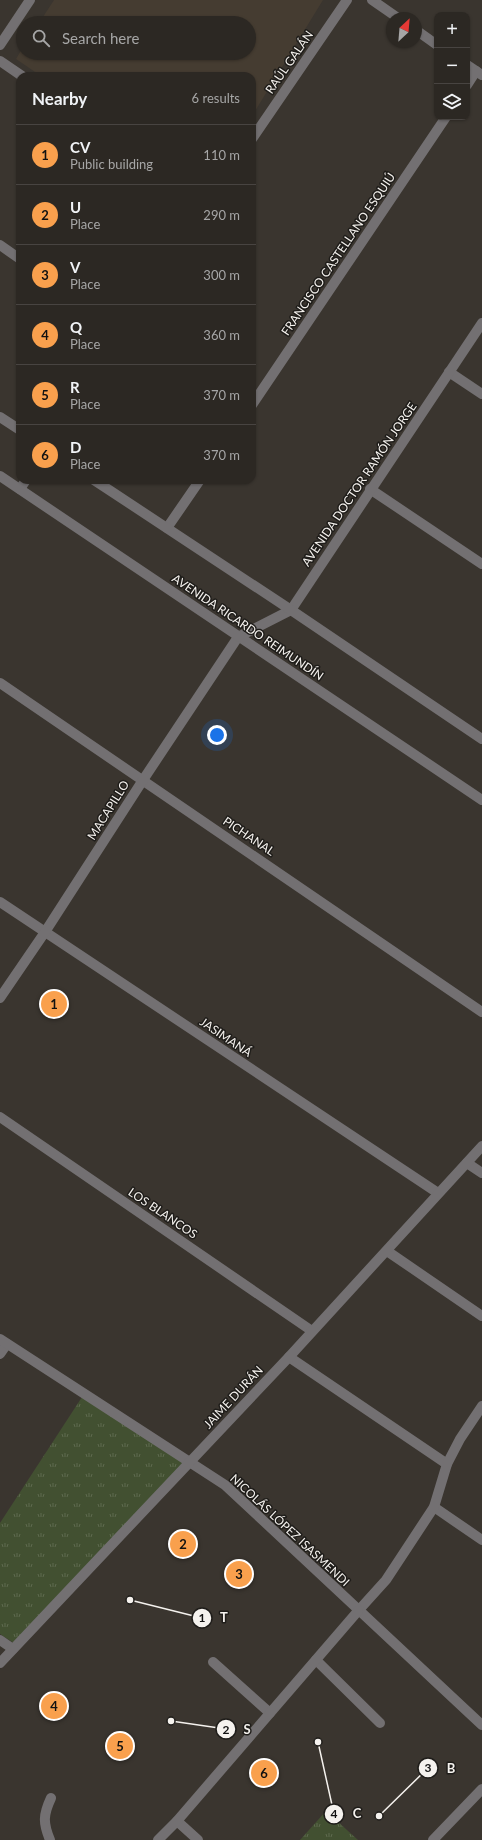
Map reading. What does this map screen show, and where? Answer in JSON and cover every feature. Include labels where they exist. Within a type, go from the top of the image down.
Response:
[{"type":"street","points":[[19,16],[30,0]]},
{"type":"street","name":"RAÚL GALÁN","points":[[256,133],[347,0]]},
{"type":"street","points":[[372,0],[389,12]]},
{"type":"street","points":[[0,45],[16,21]]},
{"type":"street","points":[[422,34],[434,43]]},
{"type":"street","points":[[0,61],[16,72]]},
{"type":"street","points":[[468,84],[479,73],[470,67]]},
{"type":"street","name":"FRANCISCO CASTELLANO ESQUIÚ","points":[[256,398],[444,120]]},
{"type":"street","points":[[0,245],[16,256]]},
{"type":"street","name":"AVENIDA DOCTOR RAMÓN JORGE","points":[[238,637],[291,610],[482,323]]},
{"type":"street","points":[[449,372],[482,394]]},
{"type":"street","points":[[0,417],[16,427]]},
{"type":"street","name":"AVENIDA RICARDO REIMUNDÍN","points":[[0,476],[482,800]]},
{"type":"street","points":[[20,489],[23,484]]},
{"type":"street","points":[[100,484],[291,610],[482,739]]},
{"type":"street","points":[[167,528],[197,484]]},
{"type":"street","points":[[370,490],[482,564]]},
{"type":"street","name":"MACAPILLO","points":[[0,998],[45,932],[142,780],[238,637]]},
{"type":"street","name":"PICHANAL","points":[[0,683],[482,1012]]},
{"type":"street","name":"JASIMANÁ","points":[[0,902],[438,1193]]},
{"type":"street","name":"LOS BLANCOS","points":[[0,1117],[312,1331]]},
{"type":"street","name":"JAIME DURÁN","points":[[0,1664],[289,1357],[482,1146]]},
{"type":"street","points":[[467,1163],[482,1172]]},
{"type":"street","points":[[387,1251],[482,1316]]},
{"type":"street","points":[[0,1354],[4,1341]]},
{"type":"street","name":"NICOLÁS LÓPEZ ISASMENDI","points":[[4,1341],[188,1463],[225,1485],[358,1611],[482,1725]]},
{"type":"street","points":[[289,1357],[447,1464]]},
{"type":"street","points":[[158,1840],[177,1821],[386,1580],[434,1507],[447,1464],[460,1439],[482,1406]]},
{"type":"street","points":[[434,1507],[482,1540]]},
{"type":"street","points":[[0,1640],[13,1649]]},
{"type":"street","points":[[316,1660],[380,1723]]},
{"type":"street","points":[[213,1662],[270,1713]]},
{"type":"street","points":[[433,1840],[482,1789]]},
{"type":"street","points":[[50,1840],[44,1825],[46,1809],[51,1798]]},
{"type":"street","points":[[177,1821],[198,1840]]},
{"type":"shaded area","points":[[54,0],[323,0],[256,109],[256,72],[35,72],[17,60],[256,60],[256,16],[44,16]]},
{"type":"green space","points":[[84,1394],[188,1463],[17,1645],[0,1634],[0,1523]]},
{"type":"green space","points":[[326,1811],[358,1840],[300,1840]]},
{"type":"place","name":"CV","points":[[54,1004]]},
{"type":"place","name":"U","points":[[183,1544]]},
{"type":"place","name":"V","points":[[239,1574]]},
{"type":"place","name":"T","points":[[130,1600]]},
{"type":"place","name":"Q","points":[[54,1706]]},
{"type":"place","name":"S","points":[[171,1721]]},
{"type":"place","name":"C","points":[[318,1742]]},
{"type":"place","name":"R","points":[[120,1746]]},
{"type":"place","name":"D","points":[[264,1773]]},
{"type":"place","name":"B","points":[[379,1816]]}]
